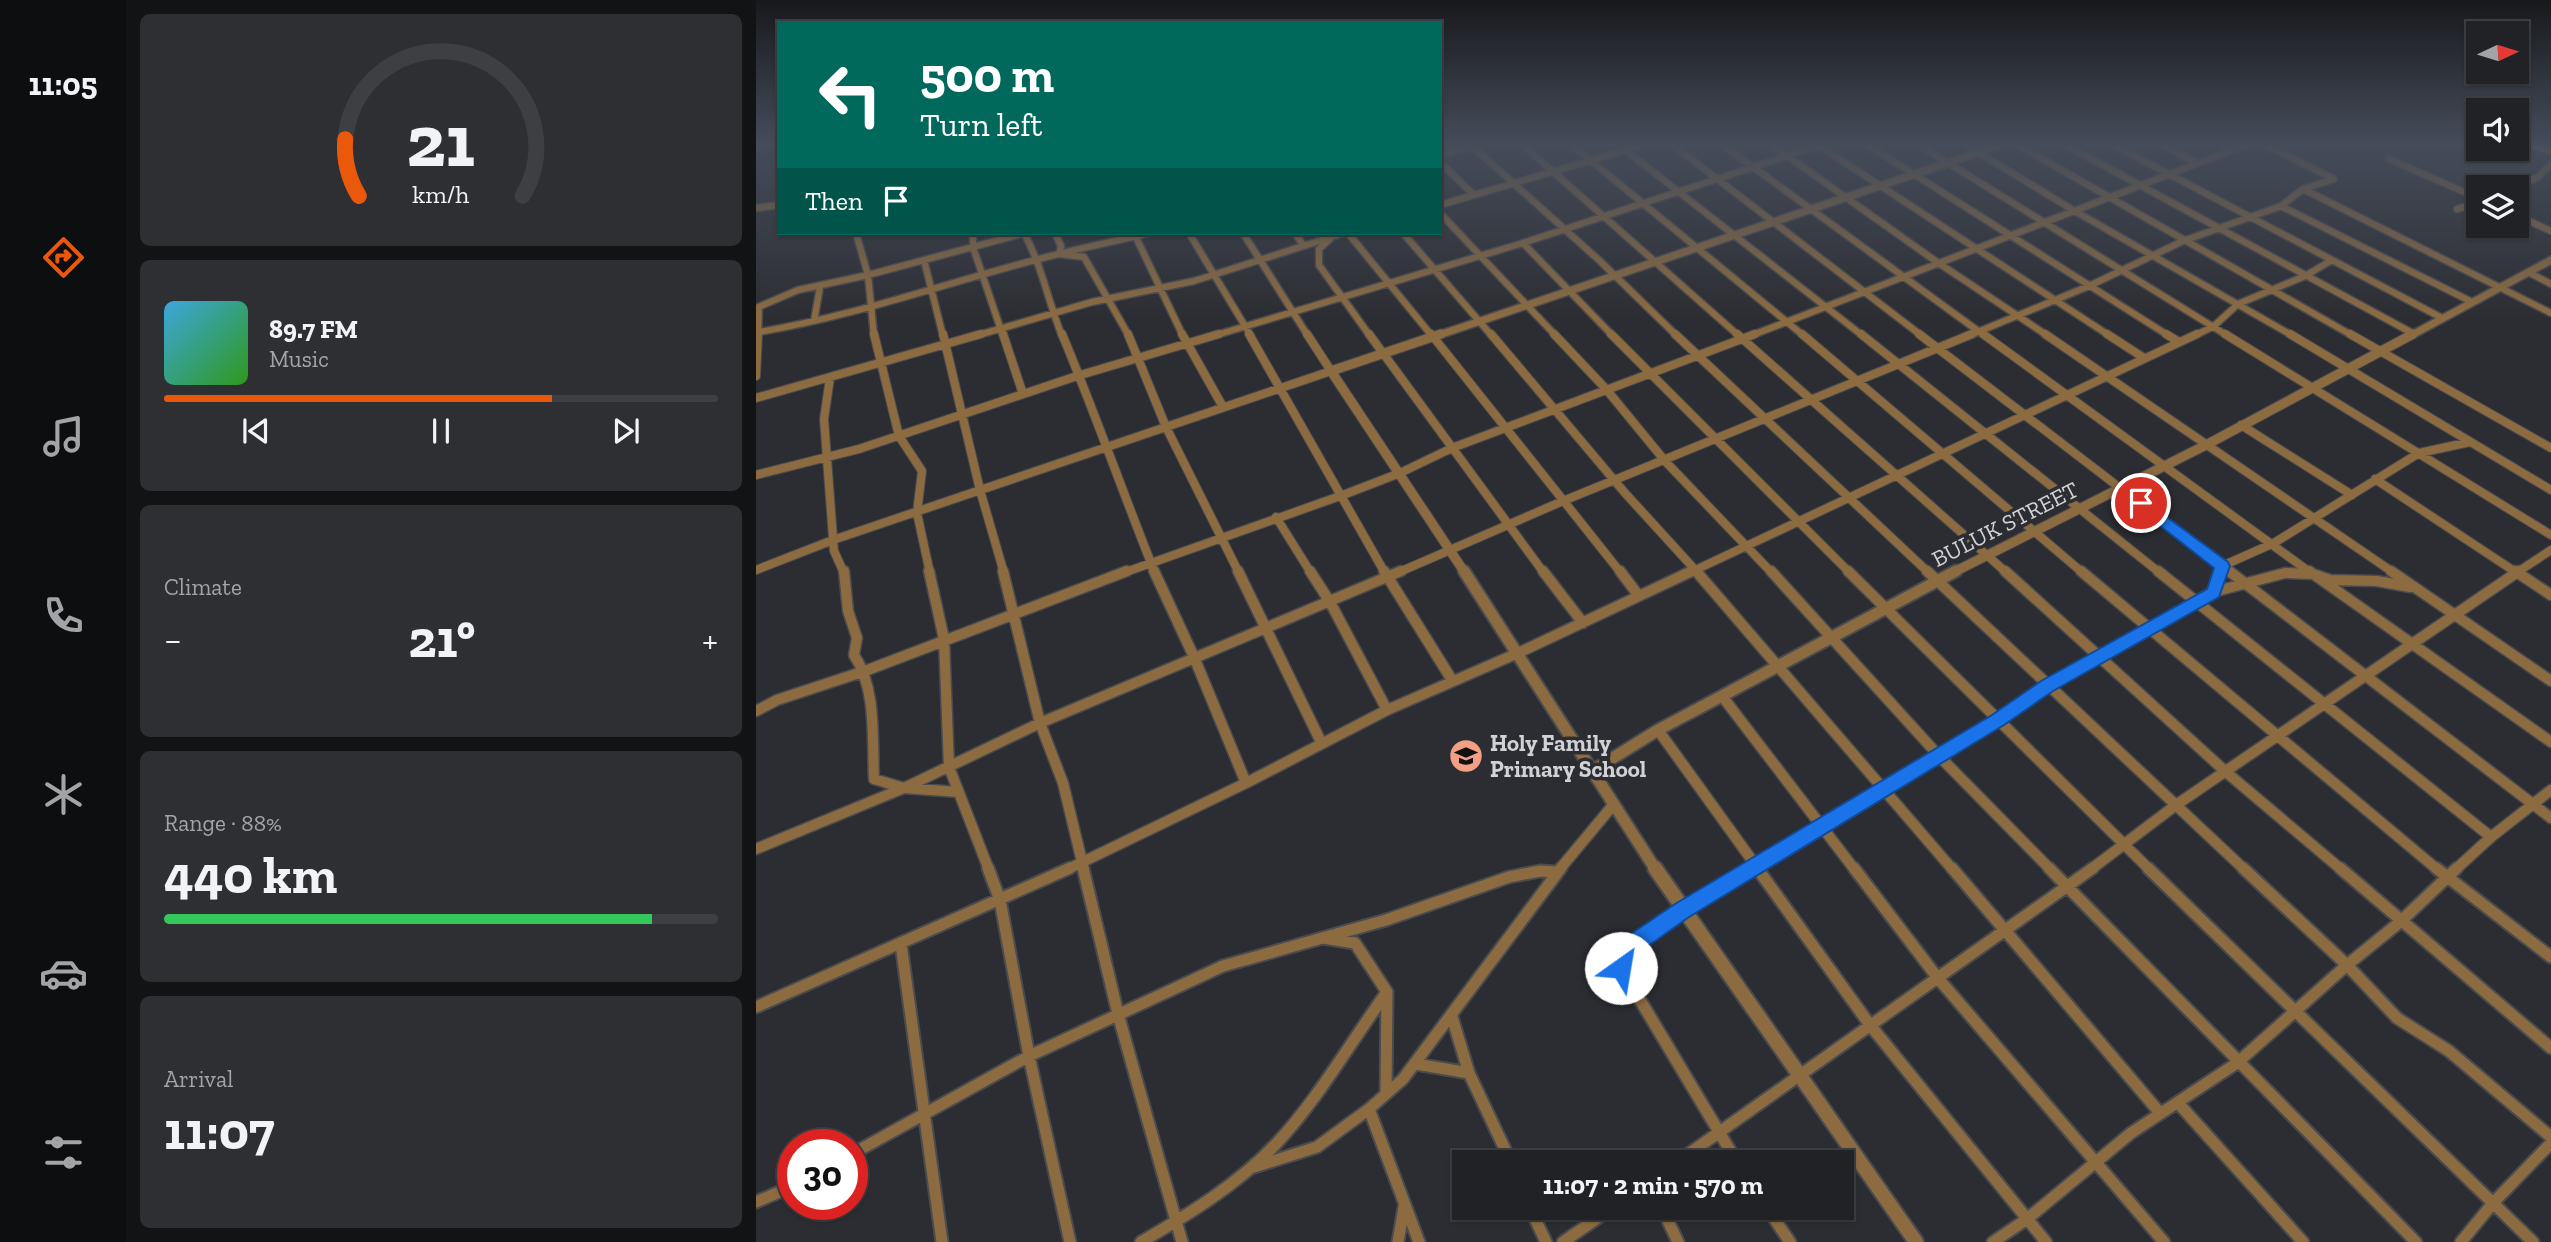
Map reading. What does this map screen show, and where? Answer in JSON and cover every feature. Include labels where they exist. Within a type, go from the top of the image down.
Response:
[{"type":"street","points":[[1536,203],[2347,965],[2397,1018],[2467,1065],[2551,1140],[2460,1242]]},
{"type":"street","points":[[1590,203],[2101,656],[2226,772],[2551,1048]]},
{"type":"street","points":[[756,475],[826,459],[1077,376],[1522,243],[1640,203]]},
{"type":"street","points":[[1644,203],[2447,878],[2551,957]]},
{"type":"street","points":[[1696,203],[2491,837]]},
{"type":"street","points":[[1747,203],[2551,818]]},
{"type":"street","points":[[1804,203],[2410,643],[2551,742]]},
{"type":"street","points":[[756,570],[833,540],[1830,203]]},
{"type":"street","points":[[1855,203],[1937,262],[2107,375],[2551,681]]},
{"type":"street","points":[[1906,203],[2144,358]]},
{"type":"street","points":[[1958,203],[2179,342]]},
{"type":"street","points":[[2014,203],[2551,535]]},
{"type":"street","points":[[2061,203],[2350,368],[2551,490]]},
{"type":"street","points":[[756,710],[776,700],[865,671],[1015,612],[1343,495],[1400,473],[1452,448],[2091,203]]},
{"type":"street","points":[[2117,203],[2551,449]]},
{"type":"street","points":[[2171,203],[2414,334]]},
{"type":"street","points":[[2226,203],[2442,317]]},
{"type":"street","points":[[756,849],[904,788],[1040,723],[1263,627],[1330,602],[1563,501],[2089,286],[2183,241],[2285,203]]},
{"type":"street","points":[[2329,203],[2551,313]]},
{"type":"street","points":[[756,208],[777,205]]},
{"type":"street","points":[[2281,206],[2472,302]]},
{"type":"street","points":[[2457,209],[2466,206]]},
{"type":"street","points":[[1442,214],[1606,390],[1665,461],[1747,545],[1938,756],[2416,1242]]},
{"type":"street","points":[[2529,221],[2551,230]]},
{"type":"street","points":[[857,235],[868,275],[870,307],[880,363],[899,436],[922,471],[917,513],[944,639],[949,768],[1000,900],[1029,1056],[1070,1242]]},
{"type":"street","points":[[973,235],[973,247],[1023,394]]},
{"type":"street","points":[[756,376],[759,332],[757,307],[789,293],[1017,235]]},
{"type":"street","points":[[1025,235],[1038,259],[1052,313],[1098,420],[1164,596],[1194,657],[1246,783]]},
{"type":"street","points":[[1056,235],[1061,246],[1059,254]]},
{"type":"street","points":[[759,332],[934,291],[1038,259],[1130,235]]},
{"type":"street","points":[[1134,235],[1187,344],[1223,407]]},
{"type":"street","points":[[1190,235],[1282,388],[1388,578],[1452,680]]},
{"type":"street","points":[[1243,235],[1518,653],[1682,910],[1916,1242]]},
{"type":"street","points":[[1296,235],[1303,244]]},
{"type":"street","points":[[756,398],[1052,313],[1216,274],[1303,244],[1339,235]]},
{"type":"street","points":[[1348,235],[1507,427],[1639,596]]},
{"type":"street","points":[[1405,235],[1481,320],[1615,482],[1695,569],[1776,667],[1885,788],[2160,1113]]},
{"type":"street","points":[[1335,236],[1319,249],[1317,258],[1341,297],[1508,526],[1583,622]]},
{"type":"street","points":[[1522,243],[1998,720],[2295,1013],[2533,1242]]},
{"type":"street","points":[[1059,254],[1084,257],[1109,298],[1140,359],[1166,427],[1223,536],[1263,627],[1321,742]]},
{"type":"street","points":[[924,260],[964,414],[980,490],[1015,612],[1040,723],[1063,783],[1118,1014],[1182,1242]]},
{"type":"street","points":[[756,1007],[1082,863],[1387,710],[1518,653],[2214,326],[2238,304],[2305,276],[2332,260]]},
{"type":"street","name":"BULUK STREET","points":[[1592,771],[1658,730],[1937,581],[2206,445],[2442,317],[2530,274],[2551,260]]},
{"type":"street","points":[[2530,274],[2551,284]]},
{"type":"street","points":[[814,321],[820,286]]},
{"type":"street","points":[[830,378],[824,419],[833,540],[837,560],[844,570],[848,611],[857,638],[854,654],[865,671],[874,747],[874,779],[904,788],[958,792]]},
{"type":"street","points":[[2241,425],[2352,495]]},
{"type":"street","points":[[2213,592],[2222,566],[2274,543],[2419,453],[2470,442]]},
{"type":"street","points":[[2375,479],[2551,595]]},
{"type":"street","points":[[1276,517],[1330,602],[1387,710]]},
{"type":"street","points":[[1694,1150],[2126,845],[2176,806],[2410,643],[2551,550]]},
{"type":"street","points":[[1729,1150],[1621,968],[1622,957],[1630,947],[1682,910],[1998,720],[2047,686],[2213,592],[2285,573],[2313,573],[2330,580],[2377,581],[2415,588]]},
{"type":"street","points":[[1722,696],[1937,977],[2164,1242]]},
{"type":"street","points":[[1658,730],[1870,1025],[2046,1242]]},
{"type":"street","points":[[1993,1242],[2027,1219],[2095,1161],[2160,1113],[2179,1104],[2238,1063],[2347,965],[2400,922],[2491,837],[2551,790]]},
{"type":"street","points":[[1253,1168],[1317,1147],[1369,1109],[1416,1063],[1558,872],[1614,804]]},
{"type":"street","points":[[868,1145],[1029,1056],[1223,966],[1421,908],[1509,877],[1540,871],[1558,872]]},
{"type":"street","points":[[1320,937],[1355,943],[1387,992],[1386,1093]]},
{"type":"street","points":[[901,944],[942,1242]]},
{"type":"street","points":[[1142,1242],[1176,1222],[1253,1168],[1297,1121],[1387,992]]},
{"type":"street","points":[[1452,1017],[1468,1073],[1505,1150]]},
{"type":"street","points":[[1416,1063],[1468,1073]]},
{"type":"street","points":[[2179,1104],[2303,1242]]},
{"type":"street","points":[[1369,1109],[1419,1242]]},
{"type":"street","points":[[756,1202],[777,1193]]},
{"type":"street","points":[[1398,1242],[1404,1206]]},
{"type":"street","points":[[1536,1220],[1546,1242]]},
{"type":"street","points":[[1563,1242],[1595,1220]]},
{"type":"street","points":[[1668,1220],[1678,1242]]},
{"type":"street","points":[[1775,1220],[1790,1242]]},
{"type":"place","name":"Holy Family Primary School","points":[[1466,756]]},
{"type":"route","points":[[1621,968],[1622,957],[1630,947],[1682,910],[1998,720],[2047,686],[2213,592],[2222,566],[2141,503]]}]
